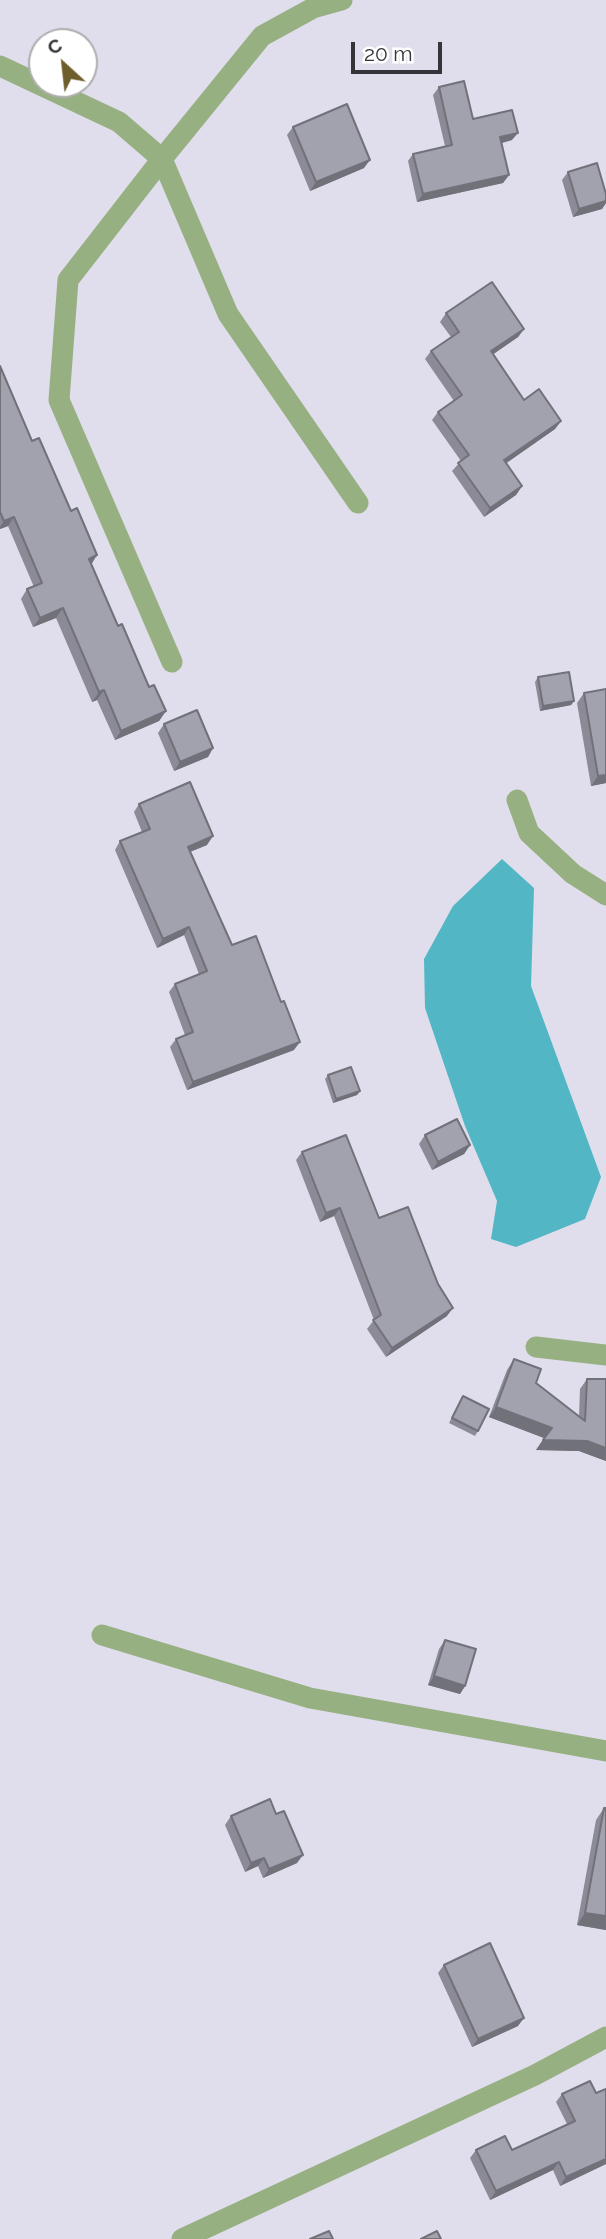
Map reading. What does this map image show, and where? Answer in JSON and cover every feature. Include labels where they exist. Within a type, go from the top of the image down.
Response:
[{"type":"street","points":[[172,663],[60,400],[68,280],[262,36],[313,8],[342,0]]},
{"type":"street","points":[[0,66],[119,122],[162,159],[228,314],[358,503]]},
{"type":"street","points":[[517,800],[528,833],[573,874],[606,895]]},
{"type":"street","points":[[537,1347],[606,1355]]},
{"type":"street","points":[[102,1635],[310,1698],[606,1751]]},
{"type":"street","points":[[182,2239],[535,2075],[606,2037]]},
{"type":"water","points":[[502,859],[534,888],[531,986],[601,1177],[585,1219],[516,1247],[491,1239],[497,1201],[465,1126],[425,1008],[424,959],[453,906]]},
{"type":"building","points":[[464,81],[473,119],[512,110],[518,133],[500,137],[509,175],[423,194],[413,154],[452,145],[439,87]]},
{"type":"building","points":[[347,104],[370,160],[316,182],[293,127]]},
{"type":"building","points":[[597,163],[606,201],[579,209],[568,172]]},
{"type":"building","points":[[492,282],[524,329],[491,351],[524,400],[539,389],[561,421],[504,460],[522,486],[490,508],[458,463],[469,455],[438,412],[462,395],[431,351],[459,332],[446,313]]},
{"type":"building","points":[[0,366],[32,441],[39,438],[71,511],[77,508],[97,555],[89,559],[118,626],[122,624],[149,687],[154,685],[166,711],[121,731],[104,690],[99,692],[63,608],[40,618],[27,589],[42,583],[14,517],[4,521],[0,512]]},
{"type":"building","points":[[569,672],[574,701],[543,706],[538,677]]},
{"type":"building","points":[[606,689],[606,775],[598,776],[584,693]]},
{"type":"building","points":[[197,710],[213,748],[180,762],[164,724]]},
{"type":"building","points":[[190,782],[213,836],[188,847],[232,945],[256,936],[281,1002],[284,1001],[300,1042],[193,1082],[176,1039],[193,1032],[175,984],[207,971],[189,927],[163,939],[120,841],[150,829],[139,804]]},
{"type":"building","points":[[351,1067],[360,1091],[336,1099],[328,1075]]},
{"type":"building","points":[[457,1119],[470,1145],[438,1162],[425,1135]]},
{"type":"building","points":[[346,1135],[379,1218],[408,1207],[438,1284],[453,1308],[392,1348],[373,1320],[381,1315],[340,1208],[326,1213],[302,1152]]},
{"type":"building","points":[[514,1359],[541,1369],[536,1383],[585,1421],[587,1379],[606,1379],[606,1448],[587,1441],[543,1440],[552,1428],[496,1407]]},
{"type":"building","points":[[463,1396],[489,1409],[478,1431],[452,1418]]},
{"type":"building","points":[[445,1640],[476,1649],[465,1686],[434,1676]]},
{"type":"building","points":[[270,1799],[276,1814],[284,1811],[303,1855],[269,1869],[264,1858],[251,1863],[231,1816]]},
{"type":"building","points":[[606,1808],[606,1916],[585,1913]]},
{"type":"building","points":[[490,1943],[524,2018],[478,2039],[444,1965]]},
{"type":"building","points":[[590,2081],[596,2093],[606,2089],[606,2159],[566,2177],[559,2162],[496,2191],[476,2150],[505,2136],[512,2150],[575,2121],[562,2094]]},
{"type":"building","points":[[329,2231],[333,2239],[310,2239]]},
{"type":"building","points":[[437,2231],[441,2239],[421,2239]]}]
